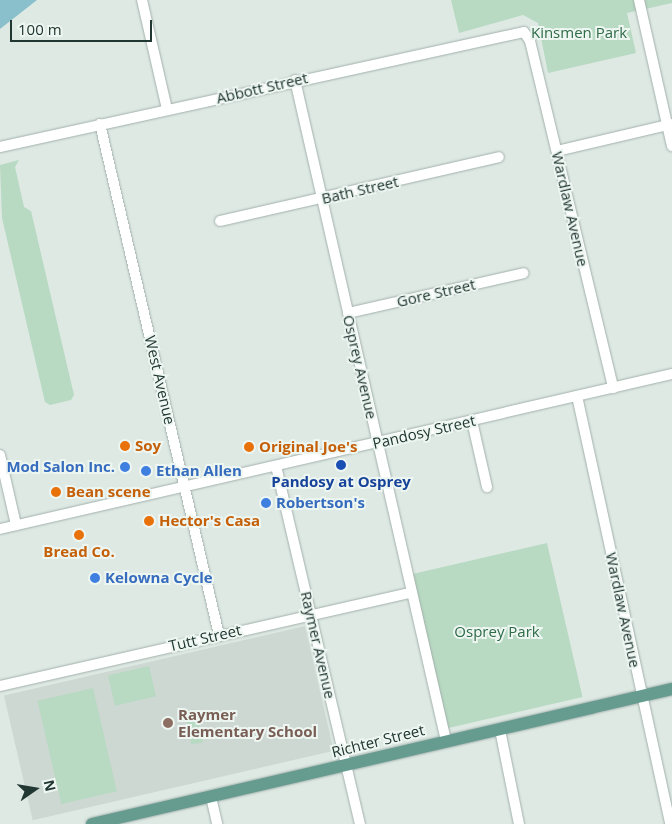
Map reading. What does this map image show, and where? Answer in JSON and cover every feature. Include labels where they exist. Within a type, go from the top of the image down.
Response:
[{"type":"main road","name":"Richter Street","points":[[92,824],[672,690]]},
{"type":"street","points":[[142,0],[167,109]]},
{"type":"street","points":[[639,0],[669,124],[672,146]]},
{"type":"street","name":"Abbott Street","points":[[0,147],[296,80],[524,32]]},
{"type":"street","name":"Wardlaw Avenue","points":[[524,32],[530,41],[613,388]]},
{"type":"street","name":"Osprey Avenue","points":[[296,80],[446,741]]},
{"type":"street","name":"West Avenue","points":[[100,124],[219,635]]},
{"type":"street","points":[[557,151],[669,124]]},
{"type":"street","name":"Bath Street","points":[[220,221],[499,157]]},
{"type":"street","name":"Gore Street","points":[[348,313],[524,273]]},
{"type":"street","name":"Pandosy Street","points":[[0,529],[672,374]]},
{"type":"street","name":"Wardlaw Avenue","points":[[577,396],[670,824]]},
{"type":"street","points":[[472,421],[487,487]]},
{"type":"street","points":[[0,455],[16,526]]},
{"type":"street","name":"Raymer Avenue","points":[[276,466],[360,824]]},
{"type":"street","name":"Tutt Street","points":[[0,686],[310,614],[411,593]]},
{"type":"street","points":[[500,730],[519,824]]},
{"type":"street","points":[[211,797],[217,824]]},
{"type":"shaded area","name":"Raymer Elementary School","points":[[305,626],[334,751],[33,820],[4,696]]},
{"type":"green space","name":"Kinsmen Park","points":[[451,0],[672,0],[672,3],[627,13],[636,53],[548,73],[538,23],[523,15],[459,33]]},
{"type":"green space","points":[[19,160],[15,167],[24,207],[31,211],[74,395],[71,400],[50,405],[45,402],[2,218],[0,165]]},
{"type":"green space","name":"Osprey Park","points":[[547,543],[583,697],[447,728],[412,574]]},
{"type":"green space","points":[[149,666],[156,696],[115,706],[108,675]]},
{"type":"green space","points":[[93,688],[117,791],[61,804],[37,701]]},
{"type":"green space","points":[[196,709],[203,742],[191,745],[184,711]]},
{"type":"water","points":[[0,0],[37,0],[0,29]]},
{"type":"place","name":"Soy","points":[[125,446]]},
{"type":"place","name":"Original Joe's","points":[[249,447]]},
{"type":"place","name":"Pandosy at Osprey","points":[[341,465]]},
{"type":"place","name":"Mod Salon Inc.","points":[[125,467]]},
{"type":"place","name":"Ethan Allen","points":[[146,471]]},
{"type":"place","name":"Bean scene","points":[[56,492]]},
{"type":"place","name":"Robertson's","points":[[266,503]]},
{"type":"place","name":"Hector's Casa","points":[[149,521]]},
{"type":"place","name":"Bread Co.","points":[[79,535]]},
{"type":"place","name":"Kelowna Cycle","points":[[95,578]]},
{"type":"place","name":"Raymer Elementary School","points":[[168,723]]}]
